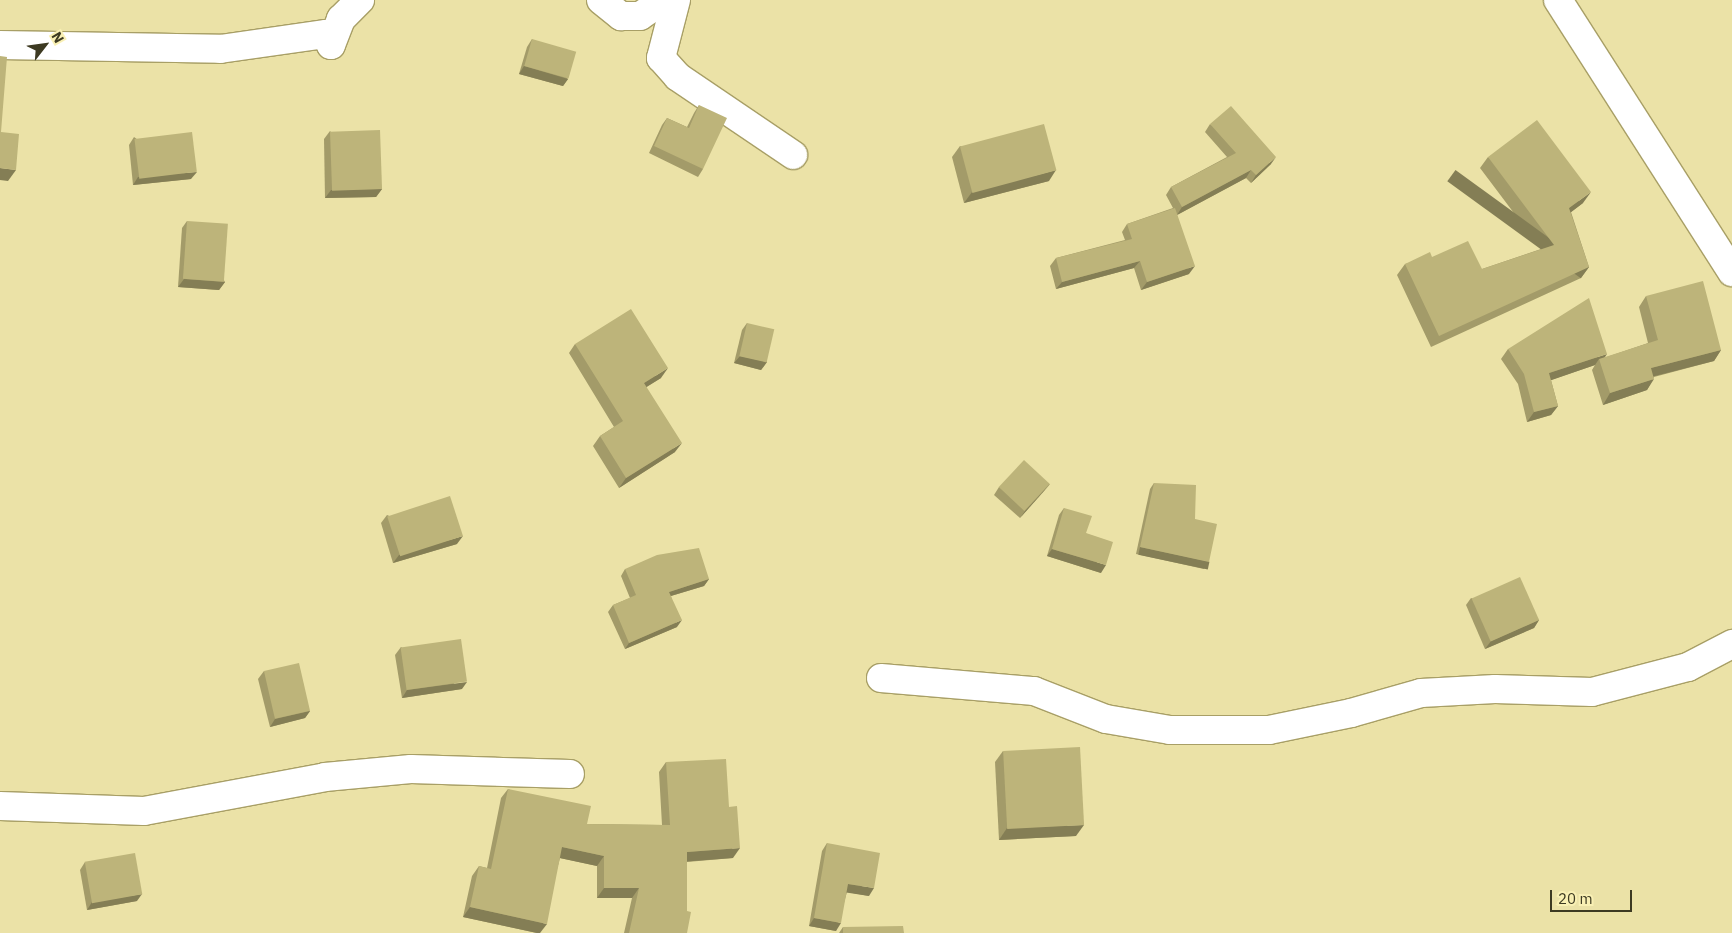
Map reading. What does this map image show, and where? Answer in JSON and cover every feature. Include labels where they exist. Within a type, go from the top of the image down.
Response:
[{"type":"street","points":[[0,45],[220,49],[326,34],[331,45],[341,19],[360,0]]},
{"type":"street","points":[[601,0],[621,16],[640,16],[664,0]]},
{"type":"street","points":[[676,0],[661,58],[678,77],[793,155]]},
{"type":"street","points":[[1558,0],[1732,272]]},
{"type":"street","points":[[881,678],[1034,691],[1106,719],[1170,730],[1269,730],[1351,713],[1422,693],[1495,689],[1592,692],[1688,667],[1732,644]]},
{"type":"street","points":[[0,806],[144,811],[325,777],[411,769],[570,774]]},
{"type":"building","points":[[532,39],[576,52],[569,79],[524,66]]},
{"type":"building","points":[[0,56],[7,57],[1,132],[19,134],[16,170],[0,168]]},
{"type":"building","points":[[699,105],[727,118],[703,169],[654,146],[667,118],[689,128]]},
{"type":"building","points":[[1231,106],[1276,157],[1256,175],[1251,170],[1182,207],[1171,187],[1236,153],[1210,124]]},
{"type":"building","points":[[1537,120],[1591,192],[1569,208],[1589,267],[1439,336],[1405,264],[1430,252],[1432,257],[1468,241],[1482,269],[1554,245],[1488,157]]},
{"type":"building","points":[[1044,124],[1056,170],[972,193],[960,147]]},
{"type":"building","points":[[380,130],[382,189],[332,191],[330,132]]},
{"type":"building","points":[[192,132],[197,172],[139,179],[134,139]]},
{"type":"building","points":[[1175,208],[1195,266],[1147,282],[1140,261],[1062,282],[1056,258],[1132,239],[1127,224]]},
{"type":"building","points":[[187,221],[228,224],[224,282],[183,279]]},
{"type":"building","points":[[1703,281],[1721,350],[1651,368],[1654,379],[1610,393],[1599,359],[1658,340],[1646,296]]},
{"type":"building","points":[[1589,298],[1607,354],[1549,373],[1558,406],[1534,412],[1524,374],[1508,349]]},
{"type":"building","points":[[631,309],[668,368],[644,383],[682,443],[626,478],[600,436],[623,421],[575,344]]},
{"type":"building","points":[[747,323],[774,329],[767,362],[739,356]]},
{"type":"building","points":[[1024,460],[1050,484],[1024,511],[999,487]]},
{"type":"building","points":[[1154,483],[1196,485],[1195,519],[1217,524],[1209,562],[1140,547]]},
{"type":"building","points":[[450,496],[463,536],[400,556],[387,516]]},
{"type":"building","points":[[1064,508],[1092,516],[1086,533],[1113,542],[1106,565],[1052,549]]},
{"type":"building","points":[[699,548],[709,579],[669,592],[682,620],[629,643],[613,605],[636,595],[625,569],[657,555]]},
{"type":"building","points":[[1520,577],[1539,620],[1491,641],[1472,599]]},
{"type":"building","points":[[461,639],[467,682],[407,690],[401,647]]},
{"type":"building","points":[[299,663],[310,711],[275,719],[264,671]]},
{"type":"building","points":[[1080,747],[1084,825],[1007,829],[1003,751]]},
{"type":"building","points":[[726,759],[729,807],[737,806],[740,848],[687,852],[687,911],[691,912],[687,933],[629,933],[639,888],[604,888],[604,856],[562,847],[547,924],[470,907],[479,866],[491,869],[508,789],[591,806],[587,824],[670,825],[666,762]]},
{"type":"building","points":[[827,843],[880,853],[874,888],[848,884],[841,923],[814,918]]},
{"type":"building","points":[[135,853],[142,894],[92,903],[85,862]]},
{"type":"building","points":[[903,926],[904,933],[843,933],[843,927]]}]
